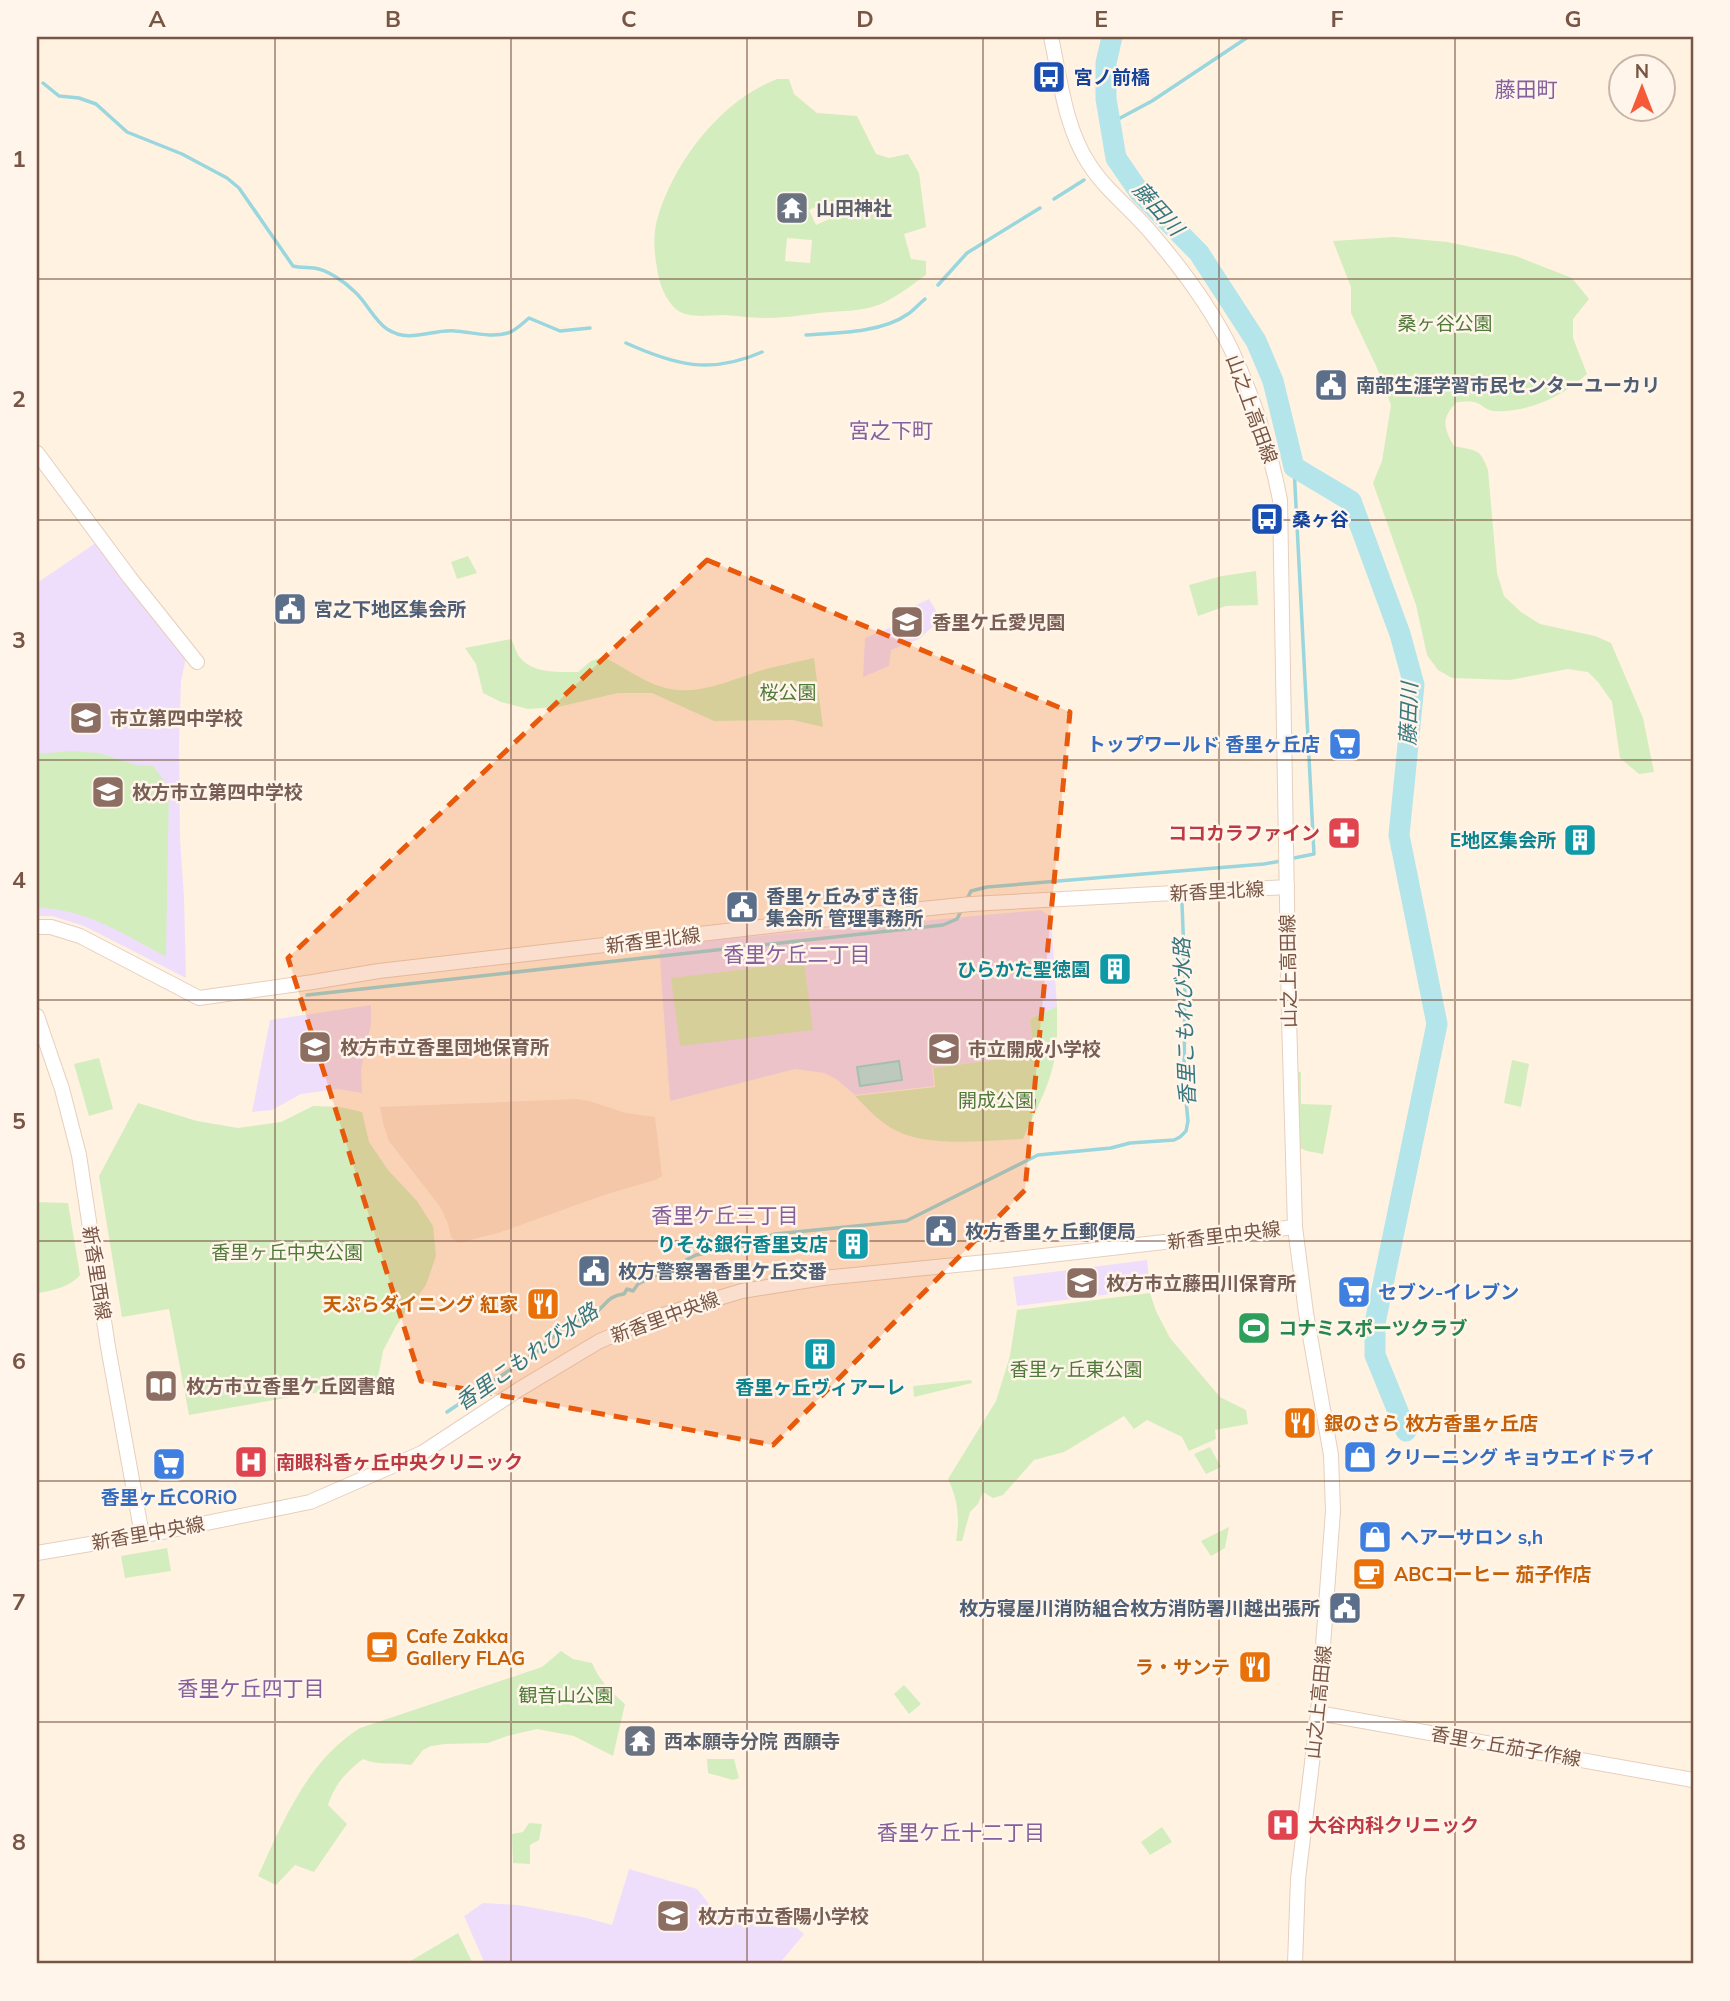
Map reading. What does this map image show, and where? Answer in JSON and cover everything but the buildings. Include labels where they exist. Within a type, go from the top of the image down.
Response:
[{"type":"street","name":"山之上高田線","points":[[1051,37],[1072,132],[1088,163],[1120,202],[1152,233],[1194,287],[1231,349],[1254,407],[1280,500],[1295,1227],[1306,1313],[1331,1455],[1333,1511],[1318,1713],[1298,1879],[1296,1964]]},
{"type":"street","points":[[37,453],[197,662]]},
{"type":"street","name":"新香里北線","points":[[37,927],[51,927],[80,936],[199,998],[379,971],[971,904],[1287,887]]},
{"type":"street","name":"新香里西線","points":[[37,1016],[62,1089],[79,1155],[108,1348],[142,1535]]},
{"type":"street","name":"新香里中央線","points":[[37,1553],[310,1502],[422,1453],[598,1342],[649,1319],[743,1291],[823,1278],[1295,1227]]},
{"type":"street","name":"香里ヶ丘茄子作線","points":[[1318,1713],[1693,1780]]},
{"type":"highlighted area","points":[[707,560],[1070,712],[1025,1190],[773,1445],[421,1381],[288,958]]},
{"type":"shaded area","name":"枚方市立第四中学校","points":[[100,540],[186,658],[181,681],[179,744],[186,978],[84,926],[52,916],[37,916],[37,583]]},
{"type":"shaded area","points":[[929,599],[941,619],[919,639],[891,650],[889,666],[863,677],[865,638],[896,625],[893,616]]},
{"type":"shaded area","points":[[1041,910],[1051,917],[1057,1006],[1030,1019],[1034,1055],[932,1068],[934,1086],[855,1095],[824,1073],[795,1069],[670,1101],[659,945]]},
{"type":"shaded area","name":"枚方市立香里団地保育所","points":[[371,1005],[371,1025],[361,1070],[362,1093],[338,1089],[301,1094],[272,1110],[252,1112],[270,1020]]},
{"type":"shaded area","points":[[576,1099],[626,1113],[655,1117],[662,1176],[498,1233],[458,1243],[451,1237],[441,1208],[389,1141],[380,1107]]},
{"type":"shaded area","name":"枚方市立藤田川保育所","points":[[1147,1260],[1150,1289],[1017,1306],[1013,1277]]},
{"type":"shaded area","name":"枚方市立香陽小学校","points":[[629,1869],[697,1889],[714,1910],[737,1918],[786,1910],[804,1934],[779,1964],[485,1964],[464,1916],[483,1903],[518,1905],[612,1925]]},
{"type":"green space","name":"山田神社","points":[[777,79],[789,79],[794,94],[817,113],[857,116],[876,154],[889,158],[908,154],[919,173],[926,227],[904,234],[911,259],[926,261],[926,275],[886,301],[856,310],[761,318],[694,316],[682,313],[673,306],[661,285],[654,238],[664,198],[674,177],[702,136],[736,102]],"holes":[[[827,202],[834,217],[816,225],[809,210]],[[787,238],[812,240],[810,263],[785,261]]]},
{"type":"green space","name":"桑ヶ谷公園","points":[[1394,237],[1447,242],[1516,256],[1572,278],[1589,299],[1573,319],[1573,338],[1587,374],[1556,396],[1519,409],[1493,411],[1474,402],[1457,402],[1448,413],[1445,423],[1454,446],[1479,454],[1488,470],[1497,573],[1504,596],[1521,612],[1540,624],[1595,636],[1611,643],[1643,718],[1654,772],[1639,774],[1620,758],[1612,702],[1588,672],[1568,669],[1510,680],[1452,678],[1438,670],[1427,655],[1416,605],[1373,483],[1382,461],[1391,405],[1351,313],[1351,287],[1333,241]]},
{"type":"green space","points":[[468,556],[477,573],[457,579],[451,562]]},
{"type":"green space","points":[[1256,571],[1258,605],[1226,606],[1198,616],[1189,585]]},
{"type":"green space","name":"桜公園","points":[[511,639],[523,661],[537,669],[578,672],[591,661],[603,657],[649,682],[678,690],[704,688],[814,658],[823,727],[793,720],[714,721],[652,693],[618,693],[558,707],[528,709],[501,702],[483,693],[476,664],[465,648]]},
{"type":"green space","points":[[70,751],[99,753],[136,765],[153,766],[169,787],[166,957],[104,924],[71,913],[37,908],[37,754]]},
{"type":"green space","points":[[804,962],[813,1030],[680,1046],[671,978]]},
{"type":"green space","name":"開成公園","points":[[1057,1006],[1054,1062],[1023,1139],[959,1142],[926,1140],[897,1131],[885,1124],[855,1096],[935,1087],[933,1068],[1034,1055],[1030,1019]]},
{"type":"green space","points":[[99,1058],[113,1109],[89,1116],[74,1064]]},
{"type":"green space","points":[[1512,1060],[1529,1064],[1521,1107],[1504,1103]]},
{"type":"green space","points":[[1292,1072],[1301,1072],[1301,1104],[1332,1105],[1323,1154],[1293,1145]]},
{"type":"green space","name":"香里ヶ丘中央公園","points":[[138,1103],[197,1121],[238,1128],[281,1122],[313,1106],[340,1107],[362,1112],[369,1142],[388,1170],[417,1201],[433,1226],[436,1256],[426,1285],[396,1326],[383,1351],[377,1382],[189,1415],[169,1309],[122,1317],[99,1176]]},
{"type":"green space","points":[[37,1202],[68,1203],[80,1275],[55,1290],[37,1293]]},
{"type":"green space","name":"香里ヶ丘東公園","points":[[1150,1293],[1170,1338],[1220,1397],[1246,1410],[1248,1424],[1215,1430],[1216,1439],[1189,1451],[1182,1437],[1147,1420],[1134,1429],[1124,1416],[1064,1452],[1034,1460],[1003,1495],[993,1498],[983,1492],[978,1504],[970,1512],[962,1541],[956,1541],[957,1509],[948,1479],[996,1401],[1010,1356],[1017,1310]]},
{"type":"green space","points":[[971,1380],[972,1383],[914,1397],[913,1386]]},
{"type":"green space","points":[[1210,1447],[1221,1467],[1206,1474],[1194,1454]]},
{"type":"green space","points":[[1229,1527],[1225,1548],[1211,1556],[1201,1541]]},
{"type":"green space","points":[[167,1548],[171,1571],[125,1578],[121,1556]]},
{"type":"green space","name":"観音山公園","points":[[561,1651],[573,1659],[592,1663],[606,1685],[625,1704],[613,1756],[574,1736],[537,1729],[488,1743],[431,1746],[423,1750],[411,1765],[363,1759],[351,1769],[334,1791],[328,1805],[347,1824],[314,1872],[295,1865],[276,1885],[258,1876],[298,1794],[325,1757],[341,1742],[360,1728],[542,1667]]},
{"type":"green space","points":[[904,1685],[921,1704],[909,1714],[894,1694]]},
{"type":"green space","points":[[707,1759],[734,1759],[739,1778],[733,1780],[708,1773]]},
{"type":"green space","points":[[529,1823],[542,1824],[539,1840],[530,1845],[530,1864],[513,1863],[512,1834],[523,1832]]},
{"type":"green space","points":[[1162,1827],[1172,1842],[1150,1855],[1141,1842]]},
{"type":"green space","points":[[458,1933],[473,1964],[406,1964],[407,1963]]},
{"type":"water","points":[[899,1061],[902,1080],[860,1086],[857,1067]]},
{"type":"waterway","name":"藤田川","points":[[1112,37],[1106,63],[1106,99],[1116,158],[1140,193],[1199,253],[1256,341],[1273,381],[1294,467],[1351,501],[1400,634],[1414,685],[1399,835],[1437,1024],[1375,1323],[1375,1355],[1406,1431]]},
{"type":"waterway","points":[[1109,124],[1152,101],[1248,37]]},
{"type":"waterway","points":[[43,83],[59,96],[79,98],[96,104],[127,132],[182,154],[227,178],[239,188],[293,266],[319,269],[336,277],[359,296],[387,329],[412,336],[446,331],[501,334],[513,331],[529,318],[560,331],[590,328]]},
{"type":"waterway","points":[[1054,199],[1084,180]]},
{"type":"waterway","points":[[938,285],[967,253],[1040,208]]},
{"type":"waterway","points":[[806,335],[858,331],[885,325],[908,314],[925,299]]},
{"type":"waterway","points":[[626,343],[661,357],[693,364],[726,363],[762,352]]},
{"type":"waterway","points":[[1289,859],[1314,854],[1294,467]]},
{"type":"waterway","points":[[967,899],[971,891],[987,887],[1281,861]]},
{"type":"waterway","name":"香里こもれび水路","points":[[447,1412],[541,1349],[570,1324],[592,1315],[610,1299],[624,1294],[627,1289],[633,1291],[638,1284],[696,1255],[740,1247],[775,1234],[906,1221],[1038,1155],[1111,1148],[1180,1137],[1186,1131],[1188,1121],[1184,1081],[1185,979],[1182,904]]},
{"type":"waterway","points":[[307,995],[943,925],[957,919],[962,909]]},
{"type":"place","name":"宮ノ前橋","points":[[1049,77]]},
{"type":"place","name":"山田神社","points":[[792,208]]},
{"type":"place","name":"南部生涯学習市民センターユーカリ","points":[[1331,385]]},
{"type":"place","name":"桑ヶ谷","points":[[1267,519]]},
{"type":"place","name":"宮之下地区集会所","points":[[290,609]]},
{"type":"place","name":"香里ケ丘愛児園","points":[[907,622]]},
{"type":"place","name":"市立第四中学校","points":[[86,718]]},
{"type":"place","name":"トップワールド 香里ヶ丘店","points":[[1345,744]]},
{"type":"place","name":"枚方市立第四中学校","points":[[108,792]]},
{"type":"place","name":"ココカラファイン","points":[[1344,833]]},
{"type":"place","name":"E地区集会所","points":[[1580,840]]},
{"type":"place","name":"香里ヶ丘みずき街 集会所 管理事務所","points":[[742,907]]},
{"type":"place","name":"ひらかた聖徳園","points":[[1115,969]]},
{"type":"place","name":"枚方市立香里団地保育所","points":[[315,1047]]},
{"type":"place","name":"市立開成小学校","points":[[944,1049]]},
{"type":"place","name":"枚方香里ヶ丘郵便局","points":[[941,1231]]},
{"type":"place","name":"りそな銀行香里支店","points":[[853,1244]]},
{"type":"place","name":"枚方警察署香里ケ丘交番","points":[[594,1271]]},
{"type":"place","name":"枚方市立藤田川保育所","points":[[1082,1283]]},
{"type":"place","name":"セブン-イレブン","points":[[1354,1292]]},
{"type":"place","name":"天ぷらダイニング 紅家","points":[[543,1304]]},
{"type":"place","name":"コナミスポーツクラブ","points":[[1254,1328]]},
{"type":"place","name":"香里ヶ丘ヴィアーレ","points":[[820,1354]]},
{"type":"place","name":"枚方市立香里ケ丘図書館","points":[[161,1386]]},
{"type":"place","name":"銀のさら 枚方香里ヶ丘店","points":[[1300,1423]]},
{"type":"place","name":"クリーニング キョウエイドライ","points":[[1360,1457]]},
{"type":"place","name":"南眼科香ヶ丘中央クリニック","points":[[251,1462]]},
{"type":"place","name":"香里ヶ丘CORiO","points":[[169,1464]]},
{"type":"place","name":"ヘアーサロン s,h","points":[[1375,1537]]},
{"type":"place","name":"ABCコーヒー 茄子作店","points":[[1369,1574]]},
{"type":"place","name":"枚方寝屋川消防組合枚方消防署川越出張所","points":[[1345,1608]]},
{"type":"place","name":"Cafe Zakka Gallery FLAG","points":[[382,1647]]},
{"type":"place","name":"ラ・サンテ","points":[[1255,1667]]},
{"type":"place","name":"西本願寺分院 西願寺","points":[[640,1741]]},
{"type":"place","name":"大谷内科クリニック","points":[[1283,1825]]},
{"type":"place","name":"枚方市立香陽小学校","points":[[673,1916]]},
{"type":"district","name":"藤田町","points":[[1526,90]]},
{"type":"district","name":"宮之下町","points":[[891,431]]},
{"type":"district","name":"香里ケ丘二丁目","points":[[797,955]]},
{"type":"district","name":"香里ケ丘三丁目","points":[[725,1216]]},
{"type":"district","name":"香里ケ丘四丁目","points":[[251,1689]]},
{"type":"district","name":"香里ケ丘十二丁目","points":[[961,1833]]}]
